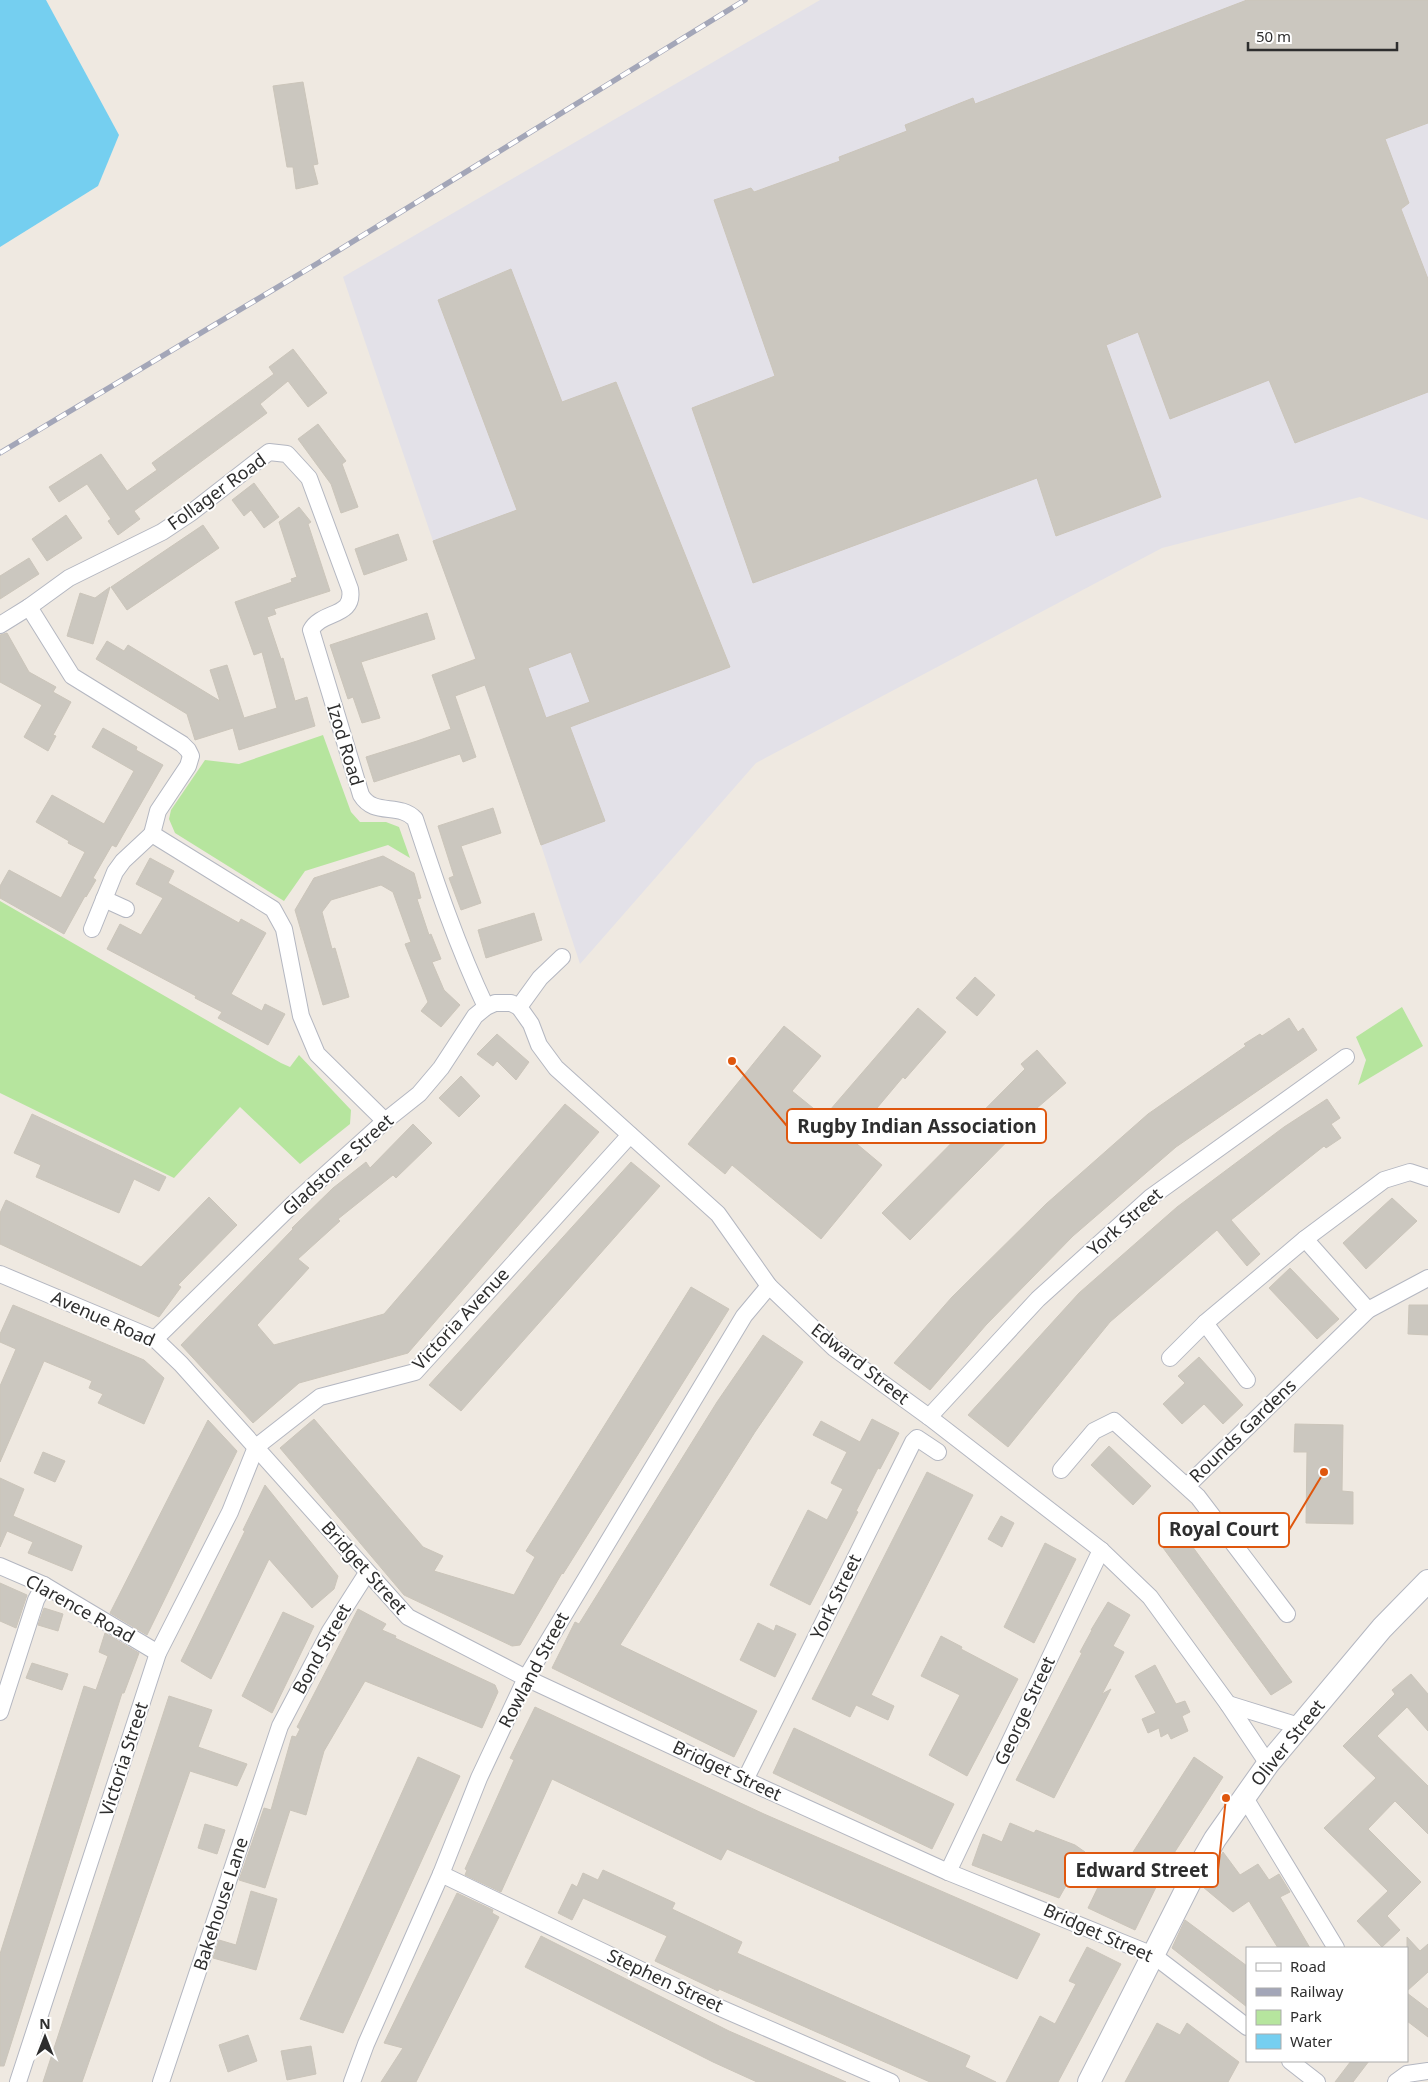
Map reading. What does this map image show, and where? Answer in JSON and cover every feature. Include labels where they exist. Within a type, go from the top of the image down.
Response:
[{"type":"street","name":"Follager Road","points":[[0,625],[69,578],[162,532],[192,512],[269,452],[287,454],[292,457],[308,478],[350,590],[351,599],[348,606]]},
{"type":"street","name":"Izod Road","points":[[348,606],[320,619],[311,630],[361,795],[366,804],[372,807],[409,813],[415,819],[442,903],[486,1007]]},
{"type":"street","points":[[29,607],[72,676],[182,744],[191,756],[188,766],[158,811],[152,834],[123,861],[115,872],[92,929]]},
{"type":"street","points":[[152,834],[273,909],[284,929],[301,1016],[317,1054],[385,1121]]},
{"type":"street","points":[[104,899],[126,909]]},
{"type":"street","points":[[486,1007],[503,1002],[520,1007],[540,978],[562,957]]},
{"type":"street","name":"Gladstone Street","points":[[155,1339],[293,1204],[385,1121],[419,1094],[441,1068],[475,1016],[486,1007]]},
{"type":"street","name":"Edward Street","points":[[520,1007],[531,1024],[539,1045],[556,1068],[718,1214],[770,1286],[834,1348],[929,1417],[1101,1550],[1150,1597],[1228,1704],[1268,1764]]},
{"type":"street","name":"York Street","points":[[929,1417],[1038,1299],[1151,1197],[1346,1057]]},
{"type":"street","name":"Victoria Avenue","points":[[256,1447],[320,1397],[415,1372],[630,1135]]},
{"type":"street","points":[[1170,1358],[1205,1323],[1305,1239],[1384,1180],[1410,1172],[1428,1178]]},
{"type":"street","points":[[1305,1239],[1368,1310]]},
{"type":"street","name":"Avenue Road","points":[[0,1274],[155,1339],[181,1364],[256,1447]]},
{"type":"street","name":"Rounds Gardens","points":[[1287,1614],[1198,1497],[1187,1486],[1368,1310],[1428,1278]]},
{"type":"street","name":"Rowland Street","points":[[352,2082],[366,2044],[441,1874],[479,1778],[526,1678],[744,1316],[770,1286]]},
{"type":"street","points":[[1205,1323],[1247,1380]]},
{"type":"street","points":[[1061,1470],[1094,1431],[1114,1421],[1187,1486]]},
{"type":"street","name":"York Street","points":[[745,1780],[913,1442],[917,1438],[938,1452]]},
{"type":"street","name":"Bridget Street","points":[[256,1447],[408,1617],[526,1678],[745,1780],[948,1872],[1153,1955],[1246,2026]]},
{"type":"street","name":"Victoria Street","points":[[18,2082],[158,1653],[230,1512],[256,1447]]},
{"type":"street","name":"George Street","points":[[948,1872],[1101,1550]]},
{"type":"street","name":"Clarence Road","points":[[0,1566],[44,1586],[158,1653]]},
{"type":"street","name":"Bond Street","points":[[280,1726],[330,1631],[367,1573]]},
{"type":"street","name":"Oliver Street","points":[[1089,2082],[1153,1955],[1216,1839],[1268,1764],[1382,1628],[1428,1581]]},
{"type":"street","points":[[0,1712],[36,1600],[44,1586]]},
{"type":"street","points":[[1228,1704],[1300,1726]]},
{"type":"street","name":"Bakehouse Lane","points":[[161,2082],[280,1726]]},
{"type":"street","points":[[1245,1798],[1335,1947]]},
{"type":"street","name":"Stephen Street","points":[[441,1874],[718,2007],[891,2082]]},
{"type":"street","points":[[1301,2064],[1317,2082]]},
{"type":"street","points":[[1396,2082],[1407,2074],[1428,2071]]},
{"type":"shaded area","points":[[820,0],[1428,0],[1428,520],[1360,497],[1162,548],[756,763],[580,964],[541,845],[433,541],[343,277]]},
{"type":"green space","points":[[323,735],[351,812],[360,822],[386,822],[399,827],[410,858],[388,845],[305,871],[284,901],[175,833],[169,819],[171,810],[205,760],[239,764]]},
{"type":"green space","points":[[0,901],[281,1063],[290,1067],[299,1055],[351,1110],[350,1124],[300,1164],[240,1107],[174,1178],[0,1093]]},
{"type":"green space","points":[[1402,1007],[1423,1046],[1358,1085],[1366,1060],[1356,1037]]},
{"type":"water","points":[[0,0],[46,0],[119,135],[98,186],[0,247]]},
{"type":"building","points":[[1247,0],[1428,0],[1428,123],[1385,139],[1409,203],[1401,209],[1428,279],[1428,392],[1295,443],[1269,380],[1170,419],[1138,332],[1106,345],[1161,497],[1056,536],[1037,478],[753,583],[692,408],[775,376],[714,200],[751,188],[754,192],[840,161],[839,157],[907,131],[905,125],[973,98],[975,104]]},
{"type":"building","points":[[303,82],[318,164],[313,165],[318,184],[296,189],[293,167],[287,167],[273,86]]},
{"type":"building","points":[[511,269],[562,402],[616,382],[730,667],[570,727],[605,821],[541,845],[485,685],[455,696],[476,757],[463,762],[460,754],[374,782],[366,757],[451,729],[432,675],[476,659],[433,541],[517,510],[438,300]],"holes":[[[571,652],[590,702],[546,718],[528,668]]]},
{"type":"building","points":[[293,349],[327,393],[308,407],[288,381],[260,404],[267,413],[134,511],[140,519],[118,535],[108,521],[111,519],[87,484],[59,502],[49,487],[101,454],[127,491],[157,470],[152,463],[274,374],[269,367]]},
{"type":"building","points":[[318,424],[346,461],[342,464],[358,507],[341,513],[331,484],[298,439]]},
{"type":"building","points":[[254,483],[279,517],[264,528],[251,510],[244,516],[232,500]]},
{"type":"building","points":[[299,507],[311,522],[308,524],[330,591],[274,609],[276,614],[267,617],[281,659],[283,658],[295,701],[307,697],[315,726],[239,750],[233,728],[195,740],[187,714],[96,659],[107,641],[124,651],[128,645],[220,701],[210,670],[227,665],[244,718],[277,708],[262,652],[254,655],[235,602],[292,582],[291,579],[297,577],[279,522]]},
{"type":"building","points":[[66,515],[82,538],[47,561],[32,539]]},
{"type":"building","points":[[203,525],[219,548],[127,610],[111,587]]},
{"type":"building","points":[[398,534],[407,560],[364,575],[355,549]]},
{"type":"building","points":[[29,558],[39,574],[0,599],[0,576]]},
{"type":"building","points":[[110,587],[93,644],[67,636],[80,593],[95,598]]},
{"type":"building","points":[[427,613],[435,639],[361,662],[380,718],[362,723],[353,697],[348,699],[330,645]]},
{"type":"building","points":[[7,633],[29,672],[56,687],[53,692],[71,702],[53,735],[56,736],[48,751],[24,737],[42,705],[0,682],[0,635]]},
{"type":"building","points":[[103,728],[137,747],[136,750],[163,765],[116,847],[112,845],[93,878],[96,880],[64,934],[0,898],[0,886],[9,870],[61,898],[85,852],[36,822],[52,795],[104,824],[134,771],[92,747]]},
{"type":"building","points":[[493,808],[501,833],[461,846],[481,903],[461,910],[449,878],[454,876],[438,826]]},
{"type":"building","points":[[383,856],[414,873],[421,898],[417,899],[429,935],[431,934],[441,959],[432,962],[444,990],[460,1005],[441,1027],[421,1011],[428,1002],[405,944],[411,942],[393,892],[381,885],[331,900],[322,912],[332,949],[335,948],[349,997],[323,1005],[295,910],[314,878]]},
{"type":"building","points":[[150,858],[174,871],[168,883],[239,923],[241,919],[266,933],[231,994],[262,1011],[265,1004],[285,1014],[268,1045],[218,1018],[222,1012],[195,998],[196,996],[107,949],[120,924],[141,935],[163,898],[136,884]]},
{"type":"building","points":[[534,913],[542,940],[486,958],[478,930]]},
{"type":"building","points":[[975,977],[995,995],[977,1016],[956,998]]},
{"type":"building","points":[[918,1008],[946,1032],[905,1079],[903,1077],[851,1139],[882,1165],[821,1239],[732,1165],[725,1174],[688,1144],[784,1026],[821,1056],[792,1091],[824,1117]]},
{"type":"building","points":[[1289,1018],[1298,1032],[1303,1028],[1317,1050],[1176,1147],[1073,1236],[986,1325],[930,1390],[894,1363],[952,1297],[1046,1204],[1148,1114],[1246,1046],[1244,1044],[1260,1034],[1262,1036]]},
{"type":"building","points":[[497,1034],[529,1062],[516,1080],[497,1061],[493,1066],[477,1054]]},
{"type":"building","points":[[1037,1050],[1066,1083],[1037,1108],[1039,1109],[910,1240],[882,1213],[1025,1069],[1021,1064]]},
{"type":"building","points":[[461,1076],[480,1096],[459,1117],[439,1098]]},
{"type":"building","points":[[1327,1099],[1340,1118],[1331,1124],[1341,1138],[1326,1148],[1324,1146],[1231,1220],[1260,1254],[1247,1266],[1217,1230],[1110,1322],[1008,1447],[968,1415],[1079,1293],[1177,1207],[1284,1127]]},
{"type":"building","points":[[565,1104],[599,1132],[408,1353],[299,1383],[253,1423],[181,1345],[292,1228],[333,1188],[366,1162],[370,1168],[413,1124],[432,1143],[396,1178],[393,1175],[338,1219],[340,1221],[298,1259],[309,1268],[257,1325],[274,1345],[384,1314]]},
{"type":"building","points":[[32,1114],[166,1177],[159,1191],[134,1179],[119,1213],[36,1177],[41,1165],[14,1153]]},
{"type":"building","points":[[631,1162],[660,1186],[461,1411],[429,1385]]},
{"type":"building","points":[[209,1197],[237,1225],[178,1285],[181,1287],[159,1317],[0,1244],[0,1213],[6,1200],[141,1267]]},
{"type":"building","points":[[1392,1198],[1417,1221],[1366,1269],[1343,1243]]},
{"type":"building","points":[[1290,1268],[1339,1319],[1317,1339],[1269,1288]]},
{"type":"building","points":[[691,1287],[729,1309],[562,1573],[520,1645],[512,1646],[404,1595],[280,1448],[314,1419],[423,1547],[443,1556],[434,1571],[514,1595],[535,1557],[526,1551]]},
{"type":"building","points":[[13,1305],[144,1360],[164,1378],[144,1424],[98,1403],[103,1394],[89,1388],[92,1381],[44,1361],[0,1462],[0,1386],[16,1349],[0,1342],[0,1334]]},
{"type":"building","points":[[1409,1305],[1428,1305],[1428,1335],[1408,1334]]},
{"type":"building","points":[[763,1335],[803,1362],[755,1432],[620,1645],[757,1711],[734,1757],[552,1668],[575,1622],[579,1624],[717,1402]]},
{"type":"building","points":[[1199,1357],[1243,1405],[1223,1424],[1204,1404],[1182,1424],[1163,1404],[1185,1383],[1178,1376]]},
{"type":"building","points":[[872,1419],[899,1433],[880,1469],[878,1468],[856,1511],[858,1512],[810,1605],[770,1585],[808,1510],[827,1520],[843,1489],[831,1483],[847,1452],[813,1435],[821,1421],[860,1442]]},
{"type":"building","points":[[208,1420],[237,1451],[147,1635],[110,1613]]},
{"type":"building","points":[[1295,1424],[1343,1425],[1342,1491],[1353,1492],[1353,1524],[1306,1523],[1307,1452],[1294,1452]]},
{"type":"building","points":[[1109,1446],[1151,1486],[1133,1505],[1091,1465]]},
{"type":"building","points":[[43,1452],[65,1461],[55,1482],[34,1473]]},
{"type":"building","points":[[927,1472],[973,1495],[871,1695],[894,1706],[888,1720],[856,1705],[850,1717],[812,1699]]},
{"type":"building","points":[[0,1478],[24,1489],[13,1516],[82,1546],[72,1571],[28,1553],[33,1542],[7,1531],[0,1547]]},
{"type":"building","points":[[265,1485],[338,1576],[334,1589],[312,1608],[269,1559],[211,1679],[181,1661],[245,1531],[243,1530]]},
{"type":"building","points":[[1001,1516],[1014,1523],[1002,1547],[988,1539]]},
{"type":"building","points":[[1181,1531],[1292,1682],[1271,1695],[1161,1545]]},
{"type":"building","points":[[1045,1543],[1076,1559],[1034,1643],[1004,1627]]},
{"type":"building","points":[[0,1583],[27,1595],[16,1628],[0,1621]]},
{"type":"building","points":[[1108,1602],[1130,1615],[1113,1646],[1124,1652],[1102,1694],[1111,1689],[1054,1798],[1016,1780],[1082,1653],[1080,1652],[1091,1630]]},
{"type":"building","points":[[44,1608],[63,1614],[58,1631],[38,1625]]},
{"type":"building","points":[[358,1609],[386,1624],[382,1630],[396,1636],[395,1638],[495,1685],[498,1692],[482,1728],[365,1681],[324,1751],[306,1815],[290,1810],[265,1888],[239,1880],[264,1808],[271,1810],[292,1736],[296,1737],[300,1729],[297,1727]]},
{"type":"building","points":[[283,1612],[314,1626],[272,1713],[242,1696]]},
{"type":"building","points":[[758,1623],[774,1631],[776,1625],[796,1634],[775,1677],[740,1660]]},
{"type":"building","points":[[105,1633],[139,1653],[124,1693],[122,1693],[4,2066],[0,2066],[0,1954],[84,1686],[96,1690],[108,1656],[99,1652]]},
{"type":"building","points":[[941,1636],[962,1647],[961,1649],[1018,1679],[967,1776],[929,1755],[960,1695],[921,1676]]},
{"type":"building","points":[[32,1663],[68,1674],[62,1690],[26,1678]]},
{"type":"building","points":[[1155,1665],[1176,1704],[1185,1701],[1190,1712],[1182,1716],[1188,1731],[1171,1739],[1168,1733],[1161,1737],[1159,1728],[1148,1733],[1142,1719],[1156,1713],[1135,1676]]},
{"type":"building","points":[[1411,1674],[1428,1694],[1428,1731],[1407,1707],[1377,1736],[1428,1786],[1428,1834],[1395,1801],[1368,1829],[1421,1882],[1387,1916],[1400,1930],[1382,1947],[1357,1921],[1388,1891],[1324,1828],[1376,1778],[1343,1746],[1395,1694],[1392,1690]]},
{"type":"building","points":[[169,1696],[212,1710],[198,1747],[247,1764],[237,1786],[190,1771],[82,2082],[43,2082]]},
{"type":"building","points":[[535,1707],[764,1814],[1040,1934],[1017,1979],[727,1849],[721,1860],[552,1779],[501,1892],[465,1875],[467,1870],[465,1869],[514,1760],[510,1758]]},
{"type":"building","points":[[794,1728],[954,1804],[932,1849],[773,1773]]},
{"type":"building","points":[[418,1757],[460,1776],[343,2033],[300,2019]]},
{"type":"building","points":[[1194,1757],[1223,1777],[1158,1878],[1160,1879],[1135,1930],[1088,1908],[1113,1856],[1126,1863]]},
{"type":"building","points":[[1010,1823],[1034,1833],[1036,1830],[1075,1845],[1085,1852],[1059,1898],[972,1865],[983,1834],[1002,1842]]},
{"type":"building","points":[[205,1824],[225,1830],[217,1854],[198,1848]]},
{"type":"building","points":[[1223,1852],[1240,1875],[1258,1864],[1269,1880],[1279,1874],[1290,1892],[1280,1897],[1309,1947],[1277,1947],[1249,1901],[1233,1912],[1203,1887]]},
{"type":"building","points":[[603,1870],[675,1903],[672,1909],[742,1942],[737,1953],[970,2056],[965,2067],[996,2082],[930,2082],[719,1989],[718,1991],[655,1961],[667,1936],[583,1898],[572,1920],[558,1913],[572,1884],[577,1887],[583,1873],[598,1880]]},
{"type":"building","points":[[251,1891],[277,1899],[256,1970],[213,1958],[219,1940],[236,1945]]},
{"type":"building","points":[[457,1893],[493,1910],[492,1913],[499,1917],[416,2082],[381,2082],[403,2048],[384,2043]]},
{"type":"building","points":[[1185,1920],[1246,1965],[1246,2006],[1172,1948]]},
{"type":"building","points":[[541,1936],[729,2031],[846,2082],[757,2082],[713,2062],[525,1967]]},
{"type":"building","points":[[1407,1937],[1420,1951],[1428,1944],[1428,1972],[1408,1990],[1408,1947]]},
{"type":"building","points":[[1087,1947],[1121,1964],[1058,2082],[1006,2082],[1040,2016],[1055,2024],[1076,1984],[1069,1981]]},
{"type":"building","points":[[1408,1994],[1428,2009],[1428,2037],[1408,2022]]},
{"type":"building","points":[[1157,2023],[1180,2035],[1187,2023],[1239,2062],[1228,2082],[1125,2082]]},
{"type":"building","points":[[248,2035],[257,2061],[228,2072],[219,2045]]},
{"type":"building","points":[[311,2046],[316,2074],[287,2080],[281,2051]]},
{"type":"building","points":[[1350,2062],[1368,2062],[1353,2082],[1335,2082]]},
{"type":"railway","points":[[0,453],[318,263],[745,0]]},
{"type":"place","name":"Rugby Indian Association","points":[[732,1061]]},
{"type":"place","name":"Royal Court","points":[[1324,1472]]},
{"type":"place","name":"Edward Street","points":[[1226,1798]]}]
